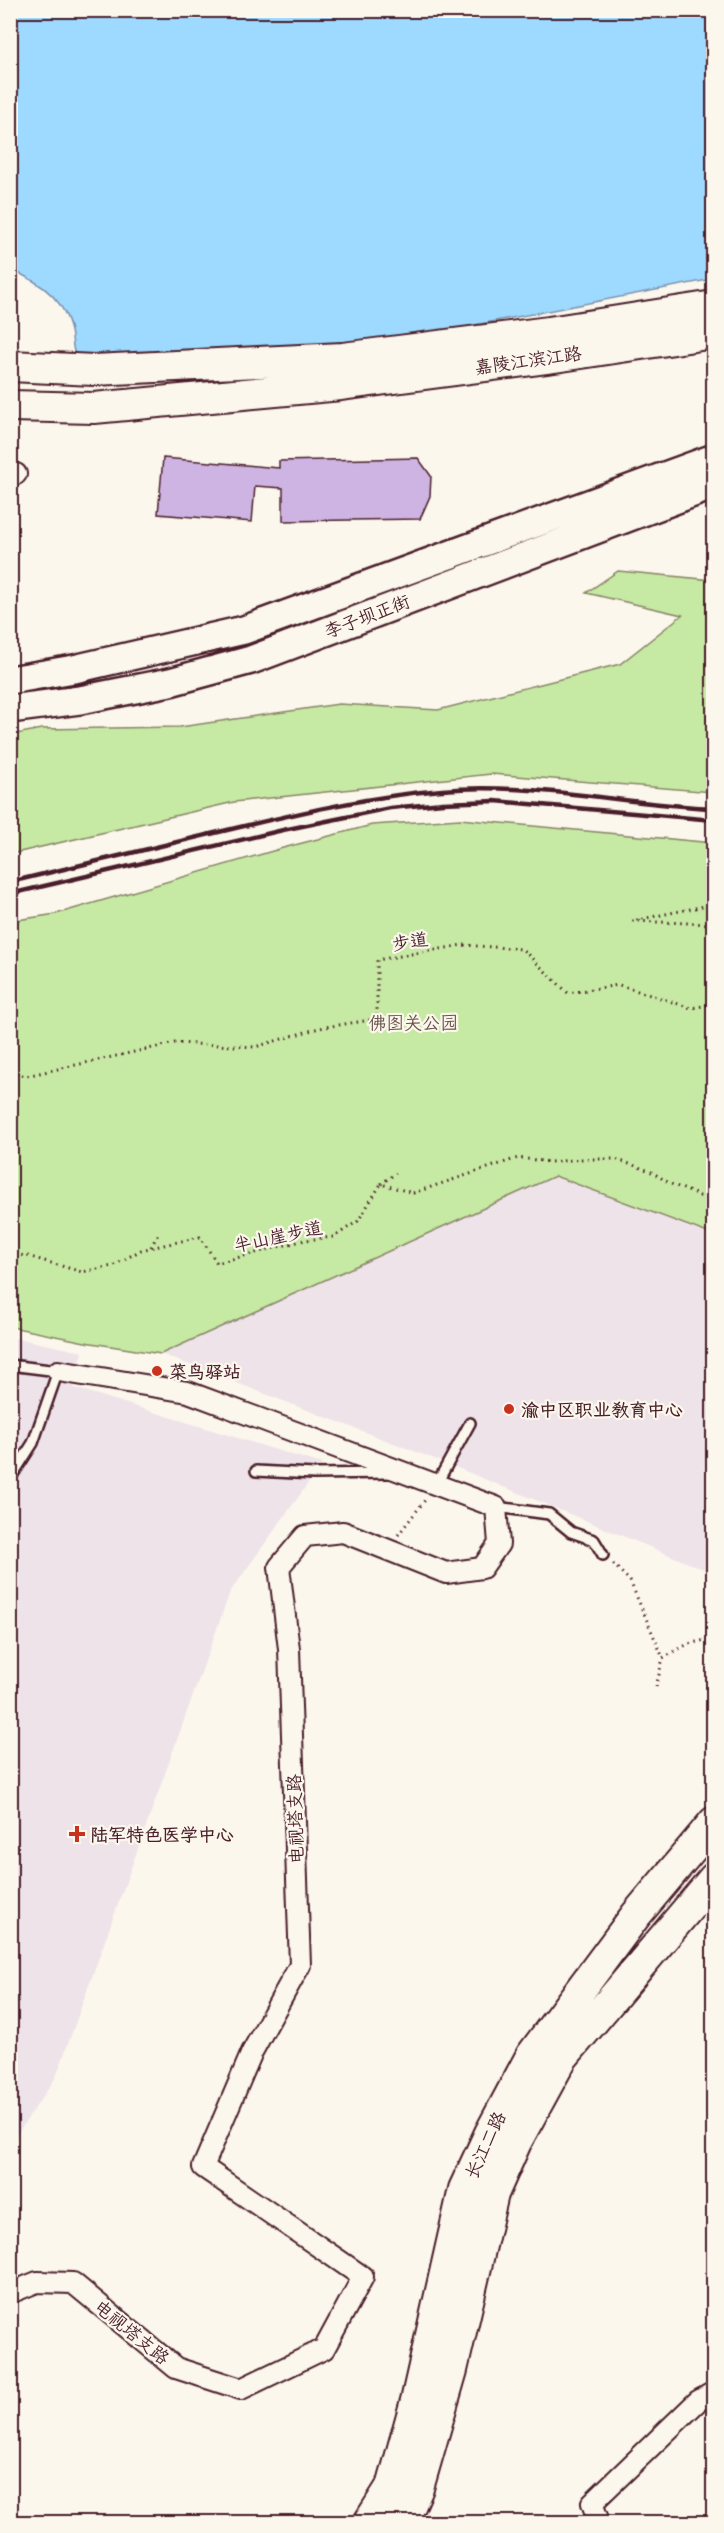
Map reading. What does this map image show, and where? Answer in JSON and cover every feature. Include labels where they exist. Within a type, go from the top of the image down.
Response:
[{"type":"main road","name":"嘉陵江滨江路","points":[[342,371],[549,332],[714,306]]},
{"type":"main road","name":"嘉陵江滨江路","points":[[342,371],[555,357],[714,333]]},
{"type":"main road","points":[[10,366],[94,370],[342,371]]},
{"type":"main road","points":[[10,406],[94,408],[342,371]]},
{"type":"main road","name":"李子坝正街","points":[[10,680],[84,667],[244,630],[714,458]]},
{"type":"main road","name":"李子坝正街","points":[[10,709],[80,700],[170,682],[251,660],[714,484]]},
{"type":"main road","name":"长江二路","points":[[369,2523],[393,2484],[417,2397],[464,2189],[490,2133],[531,2056],[636,1915],[714,1822]]},
{"type":"main road","name":"长江二路","points":[[403,2523],[418,2488],[452,2370],[493,2194],[516,2142],[562,2058],[714,1878]]},
{"type":"street","points":[[58,1371],[188,1392],[496,1507]]},
{"type":"street","name":"电视塔支路","points":[[10,2293],[37,2282],[73,2283],[176,2368],[241,2389],[324,2349],[363,2277],[203,2167],[252,2052],[300,1965],[289,1649],[279,1567],[305,1536],[343,1532],[446,1573],[482,1568],[499,1544],[496,1507]]},
{"type":"street","points":[[599,2523],[592,2503],[698,2401],[714,2392]]},
{"type":"lane","points":[[10,1365],[58,1371],[33,1443],[10,1479]]},
{"type":"lane","points":[[436,1485],[470,1422]]},
{"type":"lane","points":[[256,1471],[314,1474],[404,1473]]},
{"type":"lane","points":[[496,1507],[549,1514],[571,1532],[594,1540],[603,1555]]},
{"type":"path","points":[[714,903],[632,921],[714,924]]},
{"type":"path","name":"步道","points":[[10,1072],[26,1076],[175,1043],[255,1047],[319,1028],[377,1019],[377,960],[463,945],[522,949],[568,993],[619,984],[691,1008],[714,1004]]},
{"type":"path","points":[[381,1184],[412,1193],[518,1158],[551,1162],[582,1159],[615,1160],[650,1171],[671,1184],[700,1196],[714,1195]]},
{"type":"path","points":[[381,1184],[396,1173]]},
{"type":"path","name":"半山崖步道","points":[[10,1259],[24,1255],[82,1272],[113,1266],[151,1247],[200,1237],[217,1263],[305,1240],[334,1237],[358,1221],[381,1184]]},
{"type":"path","points":[[151,1247],[158,1234]]},
{"type":"path","points":[[388,1548],[436,1485]]},
{"type":"path","points":[[603,1555],[630,1581],[663,1658],[656,1687]]},
{"type":"path","points":[[663,1658],[688,1644],[714,1638]]},
{"type":"shaded area","name":"渝中区职业教育中心","points":[[555,1176],[713,1235],[713,1573],[448,1464],[161,1354]]},
{"type":"shaded area","name":"陆军特色医学中心","points":[[11,1337],[83,1352],[72,1387],[322,1464],[230,1592],[56,2077],[11,2143]]},
{"type":"green space","points":[[618,571],[713,580],[713,792],[491,774],[234,802],[11,854],[11,735],[41,729],[180,727],[339,704],[438,710],[620,664],[682,615],[586,593]]},
{"type":"green space","name":"佛图关公园","points":[[460,819],[713,843],[713,1235],[555,1176],[161,1354],[11,1327],[11,921],[56,914],[283,848],[372,825]]},
{"type":"water","points":[[10,11],[713,11],[713,279],[459,328],[91,378],[75,354],[68,320],[57,301],[41,286],[11,270]]},
{"type":"building","points":[[163,458],[279,468],[279,461],[418,458],[431,476],[430,496],[420,519],[283,521],[283,488],[255,486],[252,522],[158,514]]},
{"type":"railway","points":[[10,882],[304,812],[359,801],[442,790],[476,788],[544,791],[714,808]]},
{"type":"railway","points":[[10,894],[283,830],[390,808],[495,801],[714,820]]},
{"type":"place","name":"菜鸟驿站","points":[[157,1371]]},
{"type":"place","name":"渝中区职业教育中心","points":[[509,1409]]},
{"type":"place","name":"陆军特色医学中心","points":[[77,1834]]}]
